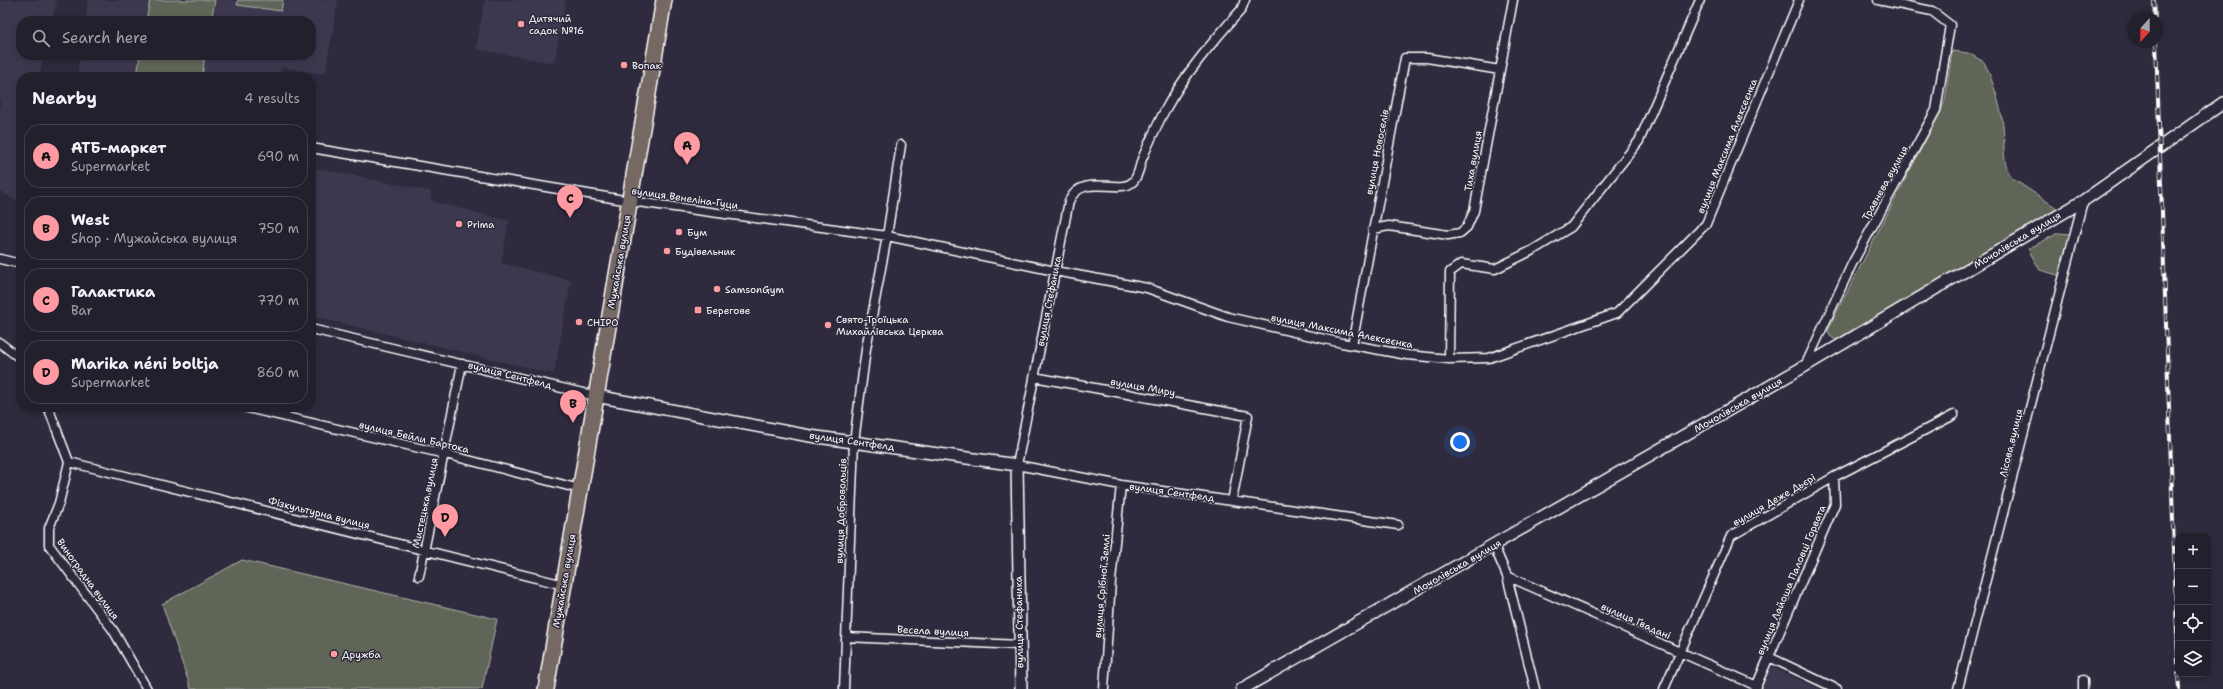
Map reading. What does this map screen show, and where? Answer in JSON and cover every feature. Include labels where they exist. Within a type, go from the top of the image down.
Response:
[{"type":"highway","name":"Мужайська вулиця","points":[[546,689],[664,0]]},
{"type":"main road","name":"Мочолівська вулиця","points":[[1242,689],[1494,546],[1805,366],[2083,201],[2223,103]]},
{"type":"main road","name":"вулиця Сентфелд","points":[[596,396],[750,425],[854,442],[1017,465]]},
{"type":"main road","name":"вулиця Стефаника","points":[[1017,465],[1019,645],[1021,689]]},
{"type":"street","name":"вулиця Стефаника","points":[[1017,465],[1069,201],[1072,194],[1080,188],[1092,185],[1126,186],[1135,180],[1142,159],[1164,112],[1184,80],[1241,10],[1245,0]]},
{"type":"street","name":"Тиха вулиця","points":[[1373,229],[1390,226],[1448,236],[1460,233],[1467,227],[1474,211],[1513,0]]},
{"type":"street","points":[[1449,359],[1450,272],[1461,264],[1494,269],[1570,228],[1639,141],[1700,0]]},
{"type":"street","name":"вулиця Максима Алексеєнка","points":[[1055,271],[1147,288],[1228,318],[1352,345],[1407,355],[1449,359],[1489,358],[1618,313],[1706,224],[1799,0]]},
{"type":"street","name":"Травнева вулиця","points":[[1805,366],[1852,264],[1936,110],[1950,25],[1932,11],[1878,0]]},
{"type":"street","name":"вулиця Новоселів","points":[[1352,345],[1405,58],[1427,58],[1500,70]]},
{"type":"street","name":"вулиця Добровольців","points":[[844,689],[854,442],[866,349],[887,236],[901,145]]},
{"type":"street","name":"вулиця Венеліна-Гуци","points":[[316,149],[630,201],[887,236],[1055,271]]},
{"type":"street","name":"Лісова вулиця","points":[[1958,689],[2083,201]]},
{"type":"street","points":[[0,259],[16,263]]},
{"type":"street","name":"вулиця Сентфелд","points":[[316,330],[596,396]]},
{"type":"street","points":[[0,343],[16,354]]},
{"type":"street","name":"Мистецька вулиця","points":[[419,576],[445,454],[462,364]]},
{"type":"street","name":"вулиця Миру","points":[[1034,377],[1248,416],[1232,501]]},
{"type":"street","points":[[50,412],[69,462]]},
{"type":"street","name":"вулиця Бейли Бартока","points":[[264,412],[445,454],[580,489]]},
{"type":"street","name":"вулиця Деже Дьєрі","points":[[1664,689],[1731,536],[1834,477],[1954,414]]},
{"type":"street","name":"Фізкультурна вулиця","points":[[69,462],[425,549],[564,585]]},
{"type":"street","name":"Виноградна вулиця","points":[[69,462],[59,504],[49,528],[49,545],[113,630],[147,689]]},
{"type":"street","name":"вулиця Сентфелд","points":[[1017,465],[1121,485],[1398,525]]},
{"type":"street","name":"вулиця Лайоша Паловці Горвата","points":[[1756,687],[1835,504],[1834,477]]},
{"type":"street","name":"вулиця Срібної Землі","points":[[1104,689],[1121,485]]},
{"type":"street","points":[[1494,546],[1507,576],[1535,689]]},
{"type":"street","name":"вулиця Ґвадані","points":[[1507,576],[1680,651],[1756,687]]},
{"type":"street","name":"Весела вулиця","points":[[846,637],[1019,645]]},
{"type":"street","points":[[1769,657],[1837,689]]},
{"type":"street","points":[[2083,680],[2084,689]]},
{"type":"shaded area","points":[[0,0],[57,0],[53,16],[16,16],[16,60],[43,60],[40,72],[16,72],[16,201],[0,191]]},
{"type":"shaded area","points":[[88,0],[338,0],[325,74],[281,67],[280,72],[78,72],[79,60],[316,60],[316,16],[86,16]]},
{"type":"shaded area","name":"Дитячий садок №16","points":[[485,0],[566,0],[554,63],[476,49]]},
{"type":"shaded area","points":[[316,168],[430,191],[432,201],[509,221],[501,263],[571,280],[554,374],[316,317]]},
{"type":"shaded area","points":[[1771,667],[1820,689],[1761,689]]},
{"type":"green space","points":[[150,0],[215,0],[212,16],[147,16]]},
{"type":"green space","points":[[238,0],[283,0],[281,11],[237,5]]},
{"type":"green space","points":[[1952,51],[1968,53],[1984,62],[1998,100],[2003,125],[2005,160],[2009,173],[2013,179],[2060,210],[1836,340],[1830,336],[1828,331],[1830,325],[1941,110],[1945,100]]},
{"type":"green space","points":[[139,60],[204,60],[203,72],[138,72]]},
{"type":"green space","points":[[2058,233],[2072,234],[2061,276],[2040,270],[2028,249]]},
{"type":"green space","name":"Дружба","points":[[242,560],[497,619],[482,689],[191,689],[162,604]]},
{"type":"railway","points":[[2154,0],[2155,12]]},
{"type":"railway","points":[[2156,48],[2177,641]]},
{"type":"railway","points":[[2178,677],[2179,689]]},
{"type":"place","name":"Дитячий садок №16","points":[[521,24]]},
{"type":"place","name":"Вопак","points":[[624,65]]},
{"type":"place","name":"АТБ-маркет","points":[[687,165]]},
{"type":"place","name":"Галактика","points":[[570,218]]},
{"type":"place","name":"Prima","points":[[459,224]]},
{"type":"place","name":"Бум","points":[[679,232]]},
{"type":"place","name":"Будівельник","points":[[667,251]]},
{"type":"place","name":"SamsonGym","points":[[717,289]]},
{"type":"place","name":"Берегове","points":[[698,310]]},
{"type":"place","name":"CHIPO","points":[[579,322]]},
{"type":"place","name":"Свято-Троїцька Михайлівська Церква","points":[[828,325]]},
{"type":"place","name":"West","points":[[573,423]]},
{"type":"place","name":"Marika néni boltja","points":[[445,537]]},
{"type":"place","name":"Дружба","points":[[334,654]]}]
